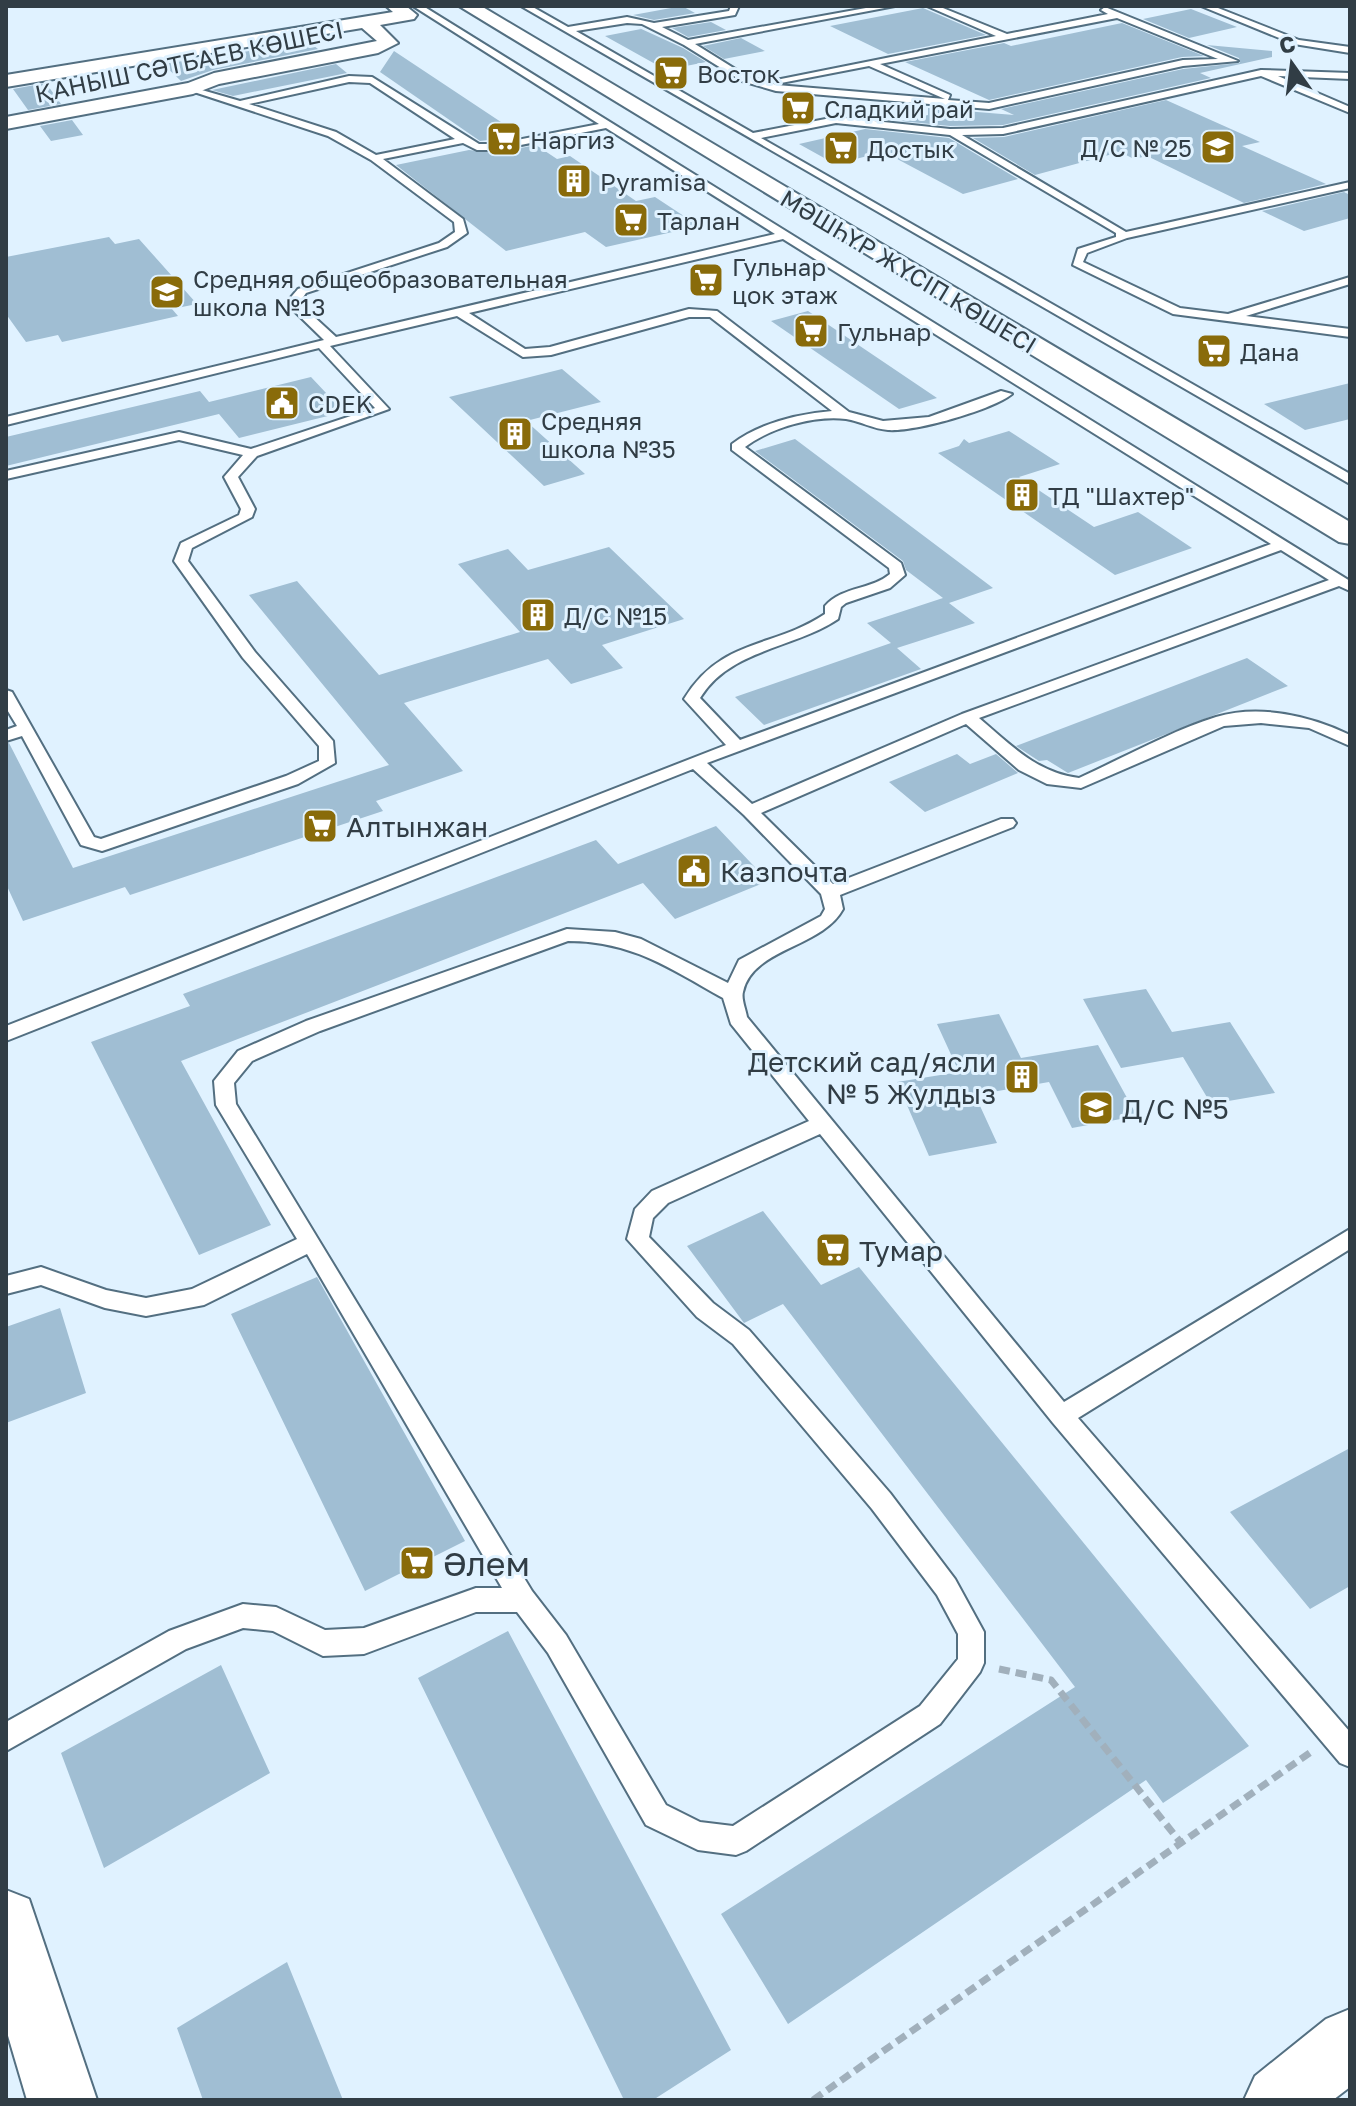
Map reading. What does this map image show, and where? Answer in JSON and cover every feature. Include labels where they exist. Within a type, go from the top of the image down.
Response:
[{"type":"main road","name":"МӘШҺҮР ЖҮСІП КӨШЕСІ","points":[[468,6],[1350,535]]},
{"type":"main road","points":[[6,1922],[62,2100]]},
{"type":"main road","points":[[1279,2100],[1350,2043]]},
{"type":"street","name":"ҚАНЫШ СӘТБАЕВ КӨШЕСІ","points":[[366,22],[408,15],[395,6]]},
{"type":"street","name":"ҚАНЫШ СӘТБАЕВ КӨШЕСІ","points":[[6,123],[191,88],[214,79],[389,43],[366,22]]},
{"type":"street","points":[[6,81],[366,22]]},
{"type":"lane","points":[[417,6],[1345,584]]},
{"type":"lane","points":[[525,6],[1350,480]]},
{"type":"lane","points":[[654,26],[732,13],[735,6]]},
{"type":"lane","points":[[687,43],[891,6]]},
{"type":"lane","points":[[931,6],[1007,37]]},
{"type":"lane","points":[[1095,6],[1350,110]]},
{"type":"lane","points":[[1209,8],[1230,6]]},
{"type":"lane","points":[[1209,8],[1297,42],[1350,50]]},
{"type":"lane","points":[[763,84],[1118,15]]},
{"type":"lane","points":[[568,30],[627,20],[654,26],[745,79],[776,88],[989,106],[1183,63],[1233,61]]},
{"type":"lane","points":[[871,63],[962,103]]},
{"type":"lane","points":[[754,136],[836,120],[950,132],[1003,131],[1261,73],[1350,76]]},
{"type":"lane","points":[[240,102],[349,79],[372,80],[477,147],[496,147],[608,125]]},
{"type":"lane","points":[[6,695],[87,841],[102,845],[292,780],[327,763],[327,745],[249,655],[181,561],[186,546],[245,517],[248,509],[231,477],[252,453],[383,409],[292,303],[302,291],[443,245],[461,233],[459,221],[375,158],[332,134],[191,88]]},
{"type":"lane","points":[[989,106],[1003,131]]},
{"type":"lane","points":[[950,132],[1120,231],[1123,236]]},
{"type":"lane","points":[[375,158],[464,140]]},
{"type":"lane","points":[[1350,185],[1123,236],[1082,251],[1076,257],[1077,263],[1177,311],[1350,333]]},
{"type":"lane","points":[[6,421],[785,235]]},
{"type":"lane","points":[[1223,319],[1350,280]]},
{"type":"lane","points":[[459,312],[523,353],[551,351],[689,313],[713,314],[844,414]]},
{"type":"lane","points":[[737,746],[692,699],[708,673],[718,663],[816,630],[833,616],[833,606],[845,594],[893,581],[898,575],[896,566],[737,447],[748,436],[809,418],[844,414],[888,426],[922,422],[1006,394]]},
{"type":"lane","points":[[6,475],[179,436],[252,453]]},
{"type":"lane","points":[[6,1034],[695,762],[1282,545]]},
{"type":"lane","points":[[750,811],[968,717],[1345,584]]},
{"type":"lane","points":[[968,717],[1025,766],[1053,780],[1081,783],[1221,721],[1261,718],[1312,723],[1350,741]]},
{"type":"lane","points":[[6,736],[26,728]]},
{"type":"lane","points":[[695,762],[750,811],[830,892],[834,909],[828,920],[746,965],[732,994],[738,1019],[1061,1416],[1350,1753]]},
{"type":"lane","points":[[830,892],[1007,823]]},
{"type":"lane","points":[[732,994],[645,944],[602,933],[567,935],[313,1026],[245,1056],[224,1081],[226,1105],[311,1242],[523,1600],[557,1644],[656,1815],[698,1836],[736,1841],[930,1715],[971,1663],[971,1632],[946,1587],[881,1501],[741,1337],[705,1310],[638,1239],[643,1215],[660,1197],[823,1124]]},
{"type":"lane","points":[[1061,1416],[1350,1238]]},
{"type":"lane","points":[[6,1285],[41,1276],[105,1299],[146,1307],[196,1298],[311,1242]]},
{"type":"lane","points":[[6,1737],[178,1640],[243,1616],[276,1619],[323,1643],[364,1641],[476,1600],[523,1600]]},
{"type":"path","points":[[971,1663],[1051,1680],[1181,1843]]},
{"type":"path","points":[[813,2100],[1335,1735]]},
{"type":"building","points":[[682,6],[695,13],[654,20],[633,15]]},
{"type":"building","points":[[923,8],[986,35],[888,54],[830,26]]},
{"type":"building","points":[[1191,9],[1237,27],[1189,38],[1143,19]]},
{"type":"building","points":[[711,22],[726,30],[688,37],[672,28]]},
{"type":"building","points":[[1122,23],[1204,56],[1182,57],[989,100],[905,62],[1004,43],[1011,46]]},
{"type":"building","points":[[637,27],[683,48],[706,62],[666,70],[605,36],[641,29]]},
{"type":"building","points":[[741,38],[765,51],[724,59],[703,46]]},
{"type":"building","points":[[309,42],[318,49],[213,70],[181,81],[163,64]]},
{"type":"building","points":[[1207,45],[1272,51],[1272,57],[1200,73],[1211,78],[1003,125],[950,126],[901,121],[928,115],[928,108],[1014,115],[1001,109],[1183,69],[1240,63],[1239,58]]},
{"type":"building","points":[[394,51],[522,136],[480,141],[380,72]]},
{"type":"building","points":[[336,64],[347,73],[233,96],[212,90]]},
{"type":"building","points":[[46,83],[61,104],[28,110],[13,89]]},
{"type":"building","points":[[1166,100],[1260,142],[1242,146],[1326,184],[1244,203],[1147,156],[1134,159],[1120,152],[1035,175],[973,138],[1004,137]]},
{"type":"building","points":[[72,120],[83,135],[51,141],[40,126]]},
{"type":"building","points":[[865,129],[949,138],[1018,179],[963,194],[884,152],[835,164],[799,144]]},
{"type":"building","points":[[536,145],[557,159],[570,156],[636,201],[655,197],[699,226],[606,247],[585,232],[506,251],[396,165],[469,150],[496,153]]},
{"type":"building","points":[[1344,192],[1350,195],[1350,218],[1304,231],[1262,211]]},
{"type":"building","name":"Средняя общеобразовательная школа №13","points":[[109,237],[115,244],[139,239],[197,304],[172,309],[178,316],[62,342],[58,335],[26,342],[6,314],[6,257]]},
{"type":"building","points":[[808,311],[937,398],[899,409],[771,321]]},
{"type":"building","name":"Средняя школа №35","points":[[562,369],[601,402],[526,421],[585,474],[544,486],[449,397]]},
{"type":"building","points":[[311,377],[344,412],[239,438],[219,414],[6,466],[6,437],[200,391],[209,402]]},
{"type":"building","points":[[1350,383],[1350,419],[1305,430],[1264,404]]},
{"type":"building","name":"ТД \"Шахтер\"","points":[[1009,431],[1060,464],[1019,477],[1094,527],[1138,512],[1192,548],[1115,575],[938,453],[959,446],[964,439],[969,443]]},
{"type":"building","points":[[795,439],[993,588],[949,603],[975,623],[897,648],[921,669],[764,725],[735,697],[891,643],[867,623],[943,598],[906,570],[903,561],[755,451]]},
{"type":"building","points":[[609,547],[684,619],[602,645],[623,668],[571,684],[548,659],[404,703],[463,771],[376,801],[383,811],[130,895],[125,887],[23,921],[6,884],[6,744],[9,743],[73,868],[389,765],[249,595],[297,581],[379,675],[520,632],[458,564],[508,549],[528,570]]},
{"type":"building","points":[[1247,658],[1288,686],[1068,773],[1047,760],[1039,761],[1016,746]]},
{"type":"building","points":[[957,754],[970,764],[996,754],[1018,773],[925,812],[889,782]]},
{"type":"building","points":[[716,826],[768,881],[675,919],[643,883],[181,1061],[271,1225],[199,1255],[91,1042],[190,1006],[183,994],[596,840],[618,864]]},
{"type":"building","points":[[1146,989],[1172,1032],[1230,1022],[1275,1093],[1211,1104],[1183,1057],[1121,1068],[1083,999]]},
{"type":"building","name":"Детский сад/ясли № 5 Жулдыз","points":[[999,1014],[1021,1058],[1098,1045],[1137,1116],[1072,1128],[1049,1082],[975,1095],[997,1143],[929,1156],[897,1082],[959,1072],[937,1024]]},
{"type":"building","points":[[763,1211],[821,1285],[859,1267],[1249,1746],[1163,1803],[1146,1780],[788,2024],[721,1914],[1075,1687],[783,1304],[744,1323],[687,1246]]},
{"type":"building","points":[[317,1277],[465,1541],[365,1591],[231,1314]]},
{"type":"building","points":[[60,1308],[86,1393],[6,1423],[6,1327]]},
{"type":"building","points":[[1350,1448],[1350,1586],[1310,1609],[1230,1512]]},
{"type":"building","points":[[508,1631],[731,2050],[653,2100],[624,2100],[418,1678]]},
{"type":"building","points":[[221,1665],[270,1773],[104,1868],[61,1753]]},
{"type":"building","points":[[287,1962],[343,2100],[203,2100],[177,2028]]},
{"type":"place","name":"Восток","points":[[671,73]]},
{"type":"place","name":"Сладкий рай","points":[[798,108]]},
{"type":"place","name":"Наргиз","points":[[504,139]]},
{"type":"place","name":"Д/С № 25","points":[[1218,147]]},
{"type":"place","name":"Достык","points":[[841,148]]},
{"type":"place","name":"Pyramisa","points":[[574,181]]},
{"type":"place","name":"Тарлан","points":[[631,220]]},
{"type":"place","name":"Гульнар цок этаж","points":[[706,280]]},
{"type":"place","name":"Средняя общеобразовательная школа №13","points":[[167,292]]},
{"type":"place","name":"Гульнар","points":[[811,331]]},
{"type":"place","name":"Дана","points":[[1214,351]]},
{"type":"place","name":"CDEK","points":[[282,403]]},
{"type":"place","name":"Средняя школа №35","points":[[515,434]]},
{"type":"place","name":"ТД \"Шахтер\"","points":[[1022,495]]},
{"type":"place","name":"Д/С №15","points":[[538,615]]},
{"type":"place","name":"Алтынжан","points":[[320,826]]},
{"type":"place","name":"Казпочта","points":[[694,871]]},
{"type":"place","name":"Детский сад/ясли № 5 Жулдыз","points":[[1022,1077]]},
{"type":"place","name":"Д/С №5","points":[[1096,1108]]},
{"type":"place","name":"Тумар","points":[[833,1250]]},
{"type":"place","name":"Әлем","points":[[417,1563]]}]
